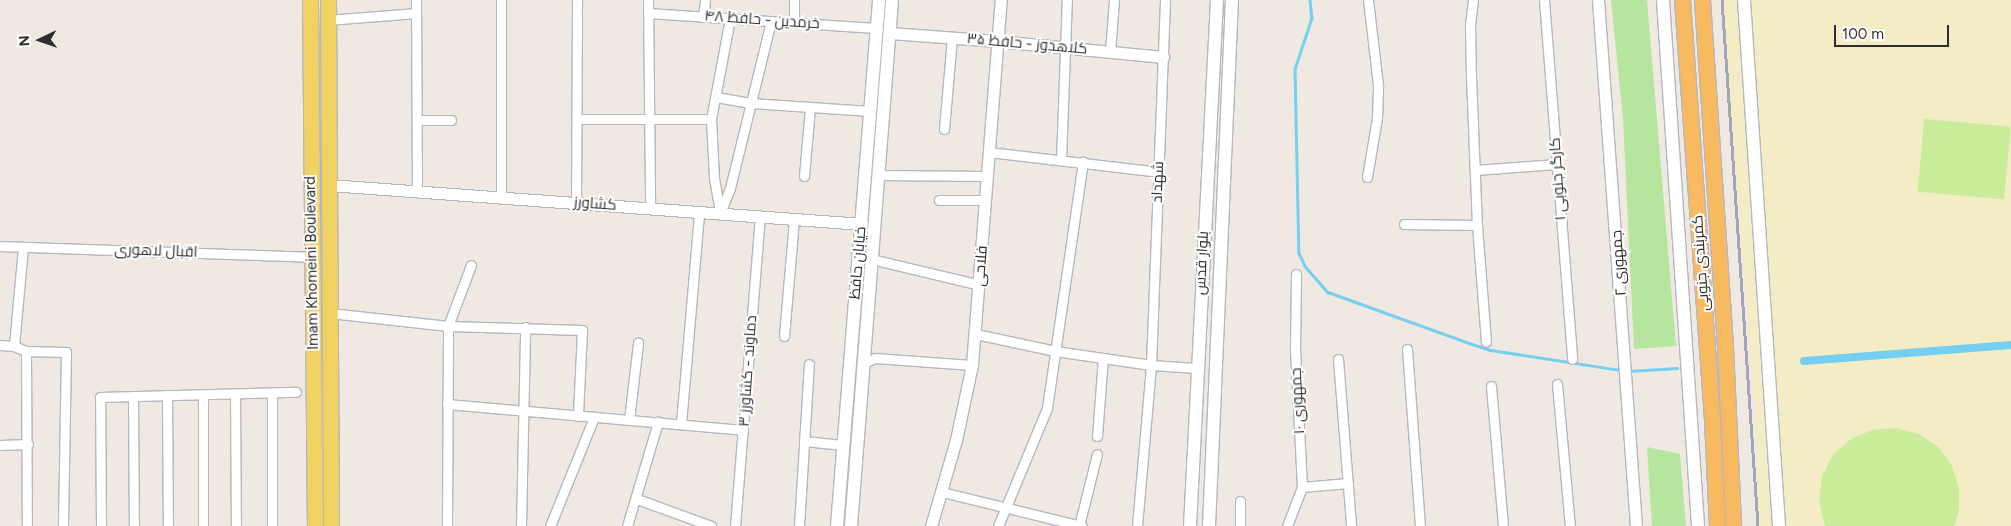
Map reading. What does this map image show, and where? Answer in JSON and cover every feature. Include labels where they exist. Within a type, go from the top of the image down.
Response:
[{"type":"highway","name":"کمربندی جنوبی","points":[[1682,0],[1718,526]]},
{"type":"highway","name":"کمربندی جنوبی","points":[[1702,0],[1725,347],[1733,526]]},
{"type":"main road","name":"Imam Khomeini Boulevard","points":[[310,0],[315,526]]},
{"type":"main road","name":"Imam Khomeini Boulevard","points":[[328,0],[332,526]]},
{"type":"main road","name":"خیابان حافظ","points":[[837,526],[878,0]]},
{"type":"main road","name":"خیابان حافظ","points":[[851,526],[892,0]]},
{"type":"main road","name":"بلوار قدس","points":[[1190,526],[1196,368],[1217,0]]},
{"type":"main road","name":"بلوار قدس","points":[[1209,526],[1232,0]]},
{"type":"main road","points":[[1663,0],[1698,526]]},
{"type":"main road","points":[[1744,0],[1779,526]]},
{"type":"main road","points":[[868,141],[882,142]]},
{"type":"main road","points":[[1202,265],[1220,266]]},
{"type":"main road","points":[[853,318],[868,319]]},
{"type":"street","points":[[416,0],[417,191]]},
{"type":"street","points":[[501,0],[501,197]]},
{"type":"street","points":[[576,203],[577,0]]},
{"type":"street","points":[[648,0],[650,208]]},
{"type":"street","points":[[703,17],[705,0]]},
{"type":"street","points":[[794,0],[794,22]]},
{"type":"street","name":"فلاحی","points":[[931,526],[965,404],[972,365],[980,285],[1001,0]]},
{"type":"street","points":[[1062,160],[1067,0]]},
{"type":"street","points":[[1110,52],[1114,0]]},
{"type":"street","name":"شهداد","points":[[1138,526],[1151,365],[1165,0]]},
{"type":"street","points":[[1367,178],[1377,118],[1378,85],[1368,0]]},
{"type":"street","points":[[1473,0],[1470,26],[1477,225],[1486,342]]},
{"type":"street","name":"کارگر جنوبی ۱","points":[[1544,0],[1572,359]]},
{"type":"street","name":"جمهوری ۲","points":[[1598,0],[1636,526]]},
{"type":"street","points":[[328,20],[416,13]]},
{"type":"street","name":"خرمدین - حافظ ۴۸","points":[[648,13],[876,28]]},
{"type":"street","points":[[720,213],[714,178],[711,119],[730,18]]},
{"type":"street","points":[[720,213],[730,188],[772,21]]},
{"type":"street","name":"کلاهدوز - حافظ ۳۵","points":[[890,33],[1163,57]]},
{"type":"street","points":[[944,129],[952,38]]},
{"type":"street","points":[[716,97],[751,103],[870,111]]},
{"type":"street","points":[[804,176],[810,108]]},
{"type":"street","points":[[577,119],[711,119]]},
{"type":"street","points":[[417,120],[452,120]]},
{"type":"street","points":[[989,152],[1158,172]]},
{"type":"street","points":[[998,526],[1047,408],[1083,162]]},
{"type":"street","points":[[1475,170],[1557,164]]},
{"type":"street","points":[[879,175],[988,176]]},
{"type":"street","name":"کشاورز","points":[[329,185],[862,224]]},
{"type":"street","points":[[939,200],[986,200]]},
{"type":"street","points":[[681,424],[700,212]]},
{"type":"street","name":"دماوند - کشاورز ۳","points":[[735,526],[760,216]]},
{"type":"street","points":[[784,336],[794,219]]},
{"type":"street","points":[[1404,224],[1477,225]]},
{"type":"street","name":"اقبال لاهوری","points":[[0,246],[312,257]]},
{"type":"street","points":[[14,346],[23,247]]},
{"type":"street","points":[[871,260],[980,285]]},
{"type":"street","points":[[447,526],[448,326],[471,265]]},
{"type":"street","name":"جمهوری ۱۰","points":[[1287,526],[1302,487],[1295,349],[1296,274]]},
{"type":"street","points":[[330,313],[448,326],[582,330],[578,416]]},
{"type":"street","points":[[521,526],[525,327]]},
{"type":"street","points":[[976,334],[1056,351],[1151,365],[1196,368]]},
{"type":"street","points":[[629,420],[638,343]]},
{"type":"street","points":[[0,345],[14,346],[26,351],[66,352],[64,526]]},
{"type":"street","points":[[1408,349],[1420,526]]},
{"type":"street","points":[[26,351],[27,526]]},
{"type":"street","points":[[864,363],[875,358],[972,365]]},
{"type":"street","points":[[1097,436],[1103,358]]},
{"type":"street","points":[[1338,359],[1351,526]]},
{"type":"street","points":[[799,526],[809,364]]},
{"type":"street","points":[[1557,384],[1570,526]]},
{"type":"street","points":[[1491,386],[1503,526]]},
{"type":"street","points":[[101,526],[100,397],[296,392]]},
{"type":"street","points":[[272,393],[272,526]]},
{"type":"street","points":[[203,394],[204,526]]},
{"type":"street","points":[[235,394],[236,526]]},
{"type":"street","points":[[167,395],[168,526]]},
{"type":"street","points":[[133,396],[134,526]]},
{"type":"street","points":[[447,404],[743,430]]},
{"type":"street","points":[[550,526],[594,417]]},
{"type":"street","points":[[627,526],[637,498],[658,422]]},
{"type":"street","points":[[804,441],[842,445]]},
{"type":"street","points":[[0,445],[28,444]]},
{"type":"street","points":[[942,492],[1080,526],[1097,454]]},
{"type":"street","points":[[1302,487],[1348,483]]},
{"type":"street","points":[[637,498],[711,526]]},
{"type":"street","points":[[1240,501],[1240,526]]},
{"type":"green space","points":[[1611,0],[1647,0],[1676,346],[1634,349],[1623,118]]},
{"type":"green space","points":[[1924,119],[2011,127],[2004,199],[1918,192]]},
{"type":"green space","points":[[1896,428],[1919,434],[1938,447],[1952,466],[1959,488],[1959,511],[1954,526],[1825,526],[1819,500],[1822,476],[1833,455],[1851,439],[1872,430]]},
{"type":"green space","points":[[1647,447],[1680,454],[1686,526],[1652,526]]},
{"type":"sand","points":[[1722,0],[2011,0],[2011,526],[1759,526],[1756,420]]},
{"type":"waterway","points":[[1310,0],[1312,18],[1295,69],[1299,253],[1305,266],[1328,292],[1469,343],[1491,350],[1620,370]]},
{"type":"waterway","points":[[1804,361],[2011,345]]},
{"type":"waterway","points":[[1628,371],[1677,368]]},
{"type":"railway","points":[[1722,0],[1758,526]]}]
